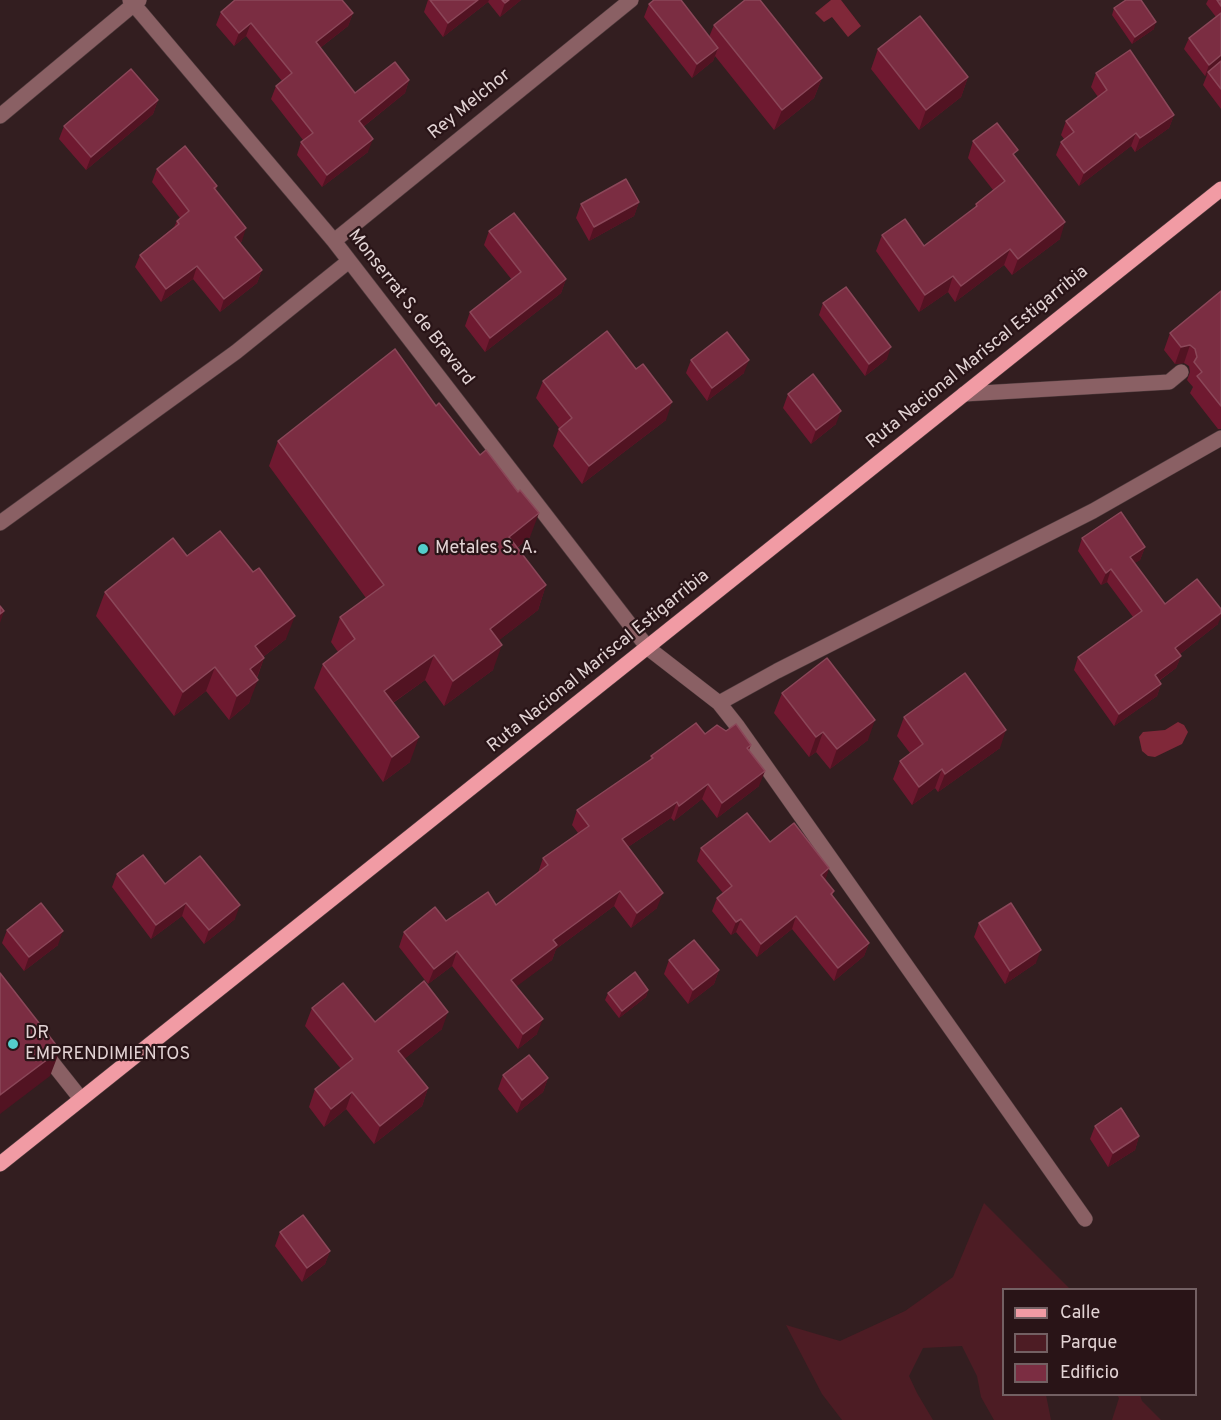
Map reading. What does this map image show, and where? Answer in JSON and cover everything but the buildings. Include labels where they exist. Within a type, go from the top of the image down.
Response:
[{"type":"main road","name":"Ruta Nacional Mariscal Estigarribia","points":[[0,1164],[1221,189]]},
{"type":"street","name":"Rey Melchor","points":[[334,241],[630,0]]},
{"type":"street","name":"Monserrat S. de Bravard","points":[[134,1],[334,241],[648,648],[719,703],[738,727],[1085,1219]]},
{"type":"street","points":[[0,116],[134,1]]},
{"type":"street","points":[[0,523],[236,352],[349,261]]},
{"type":"street","points":[[964,394],[1169,382],[1181,372]]},
{"type":"street","points":[[719,703],[1093,511],[1221,438]]},
{"type":"street","points":[[37,1043],[81,1099]]},
{"type":"green space","points":[[984,1203],[1069,1288],[1002,1288],[1002,1396],[1046,1396],[1051,1420],[994,1420],[981,1397],[977,1376],[962,1346],[923,1348],[909,1376],[933,1420],[842,1420],[822,1394],[786,1325],[840,1341],[905,1311],[953,1277]]},
{"type":"green space","points":[[1118,1396],[1140,1396],[1142,1401],[1161,1420],[1112,1420],[1119,1398]]},
{"type":"shaded area","points":[[831,0],[841,0],[861,26],[848,37],[832,17],[824,22],[815,13]]},
{"type":"shaded area","points":[[1178,722],[1184,725],[1188,732],[1182,744],[1155,757],[1148,756],[1142,751],[1139,737],[1143,732],[1165,730]]},
{"type":"place","name":"Metales S. A.","points":[[423,549]]},
{"type":"place","name":"DR EMPRENDIMIENTOS","points":[[13,1044]]}]
